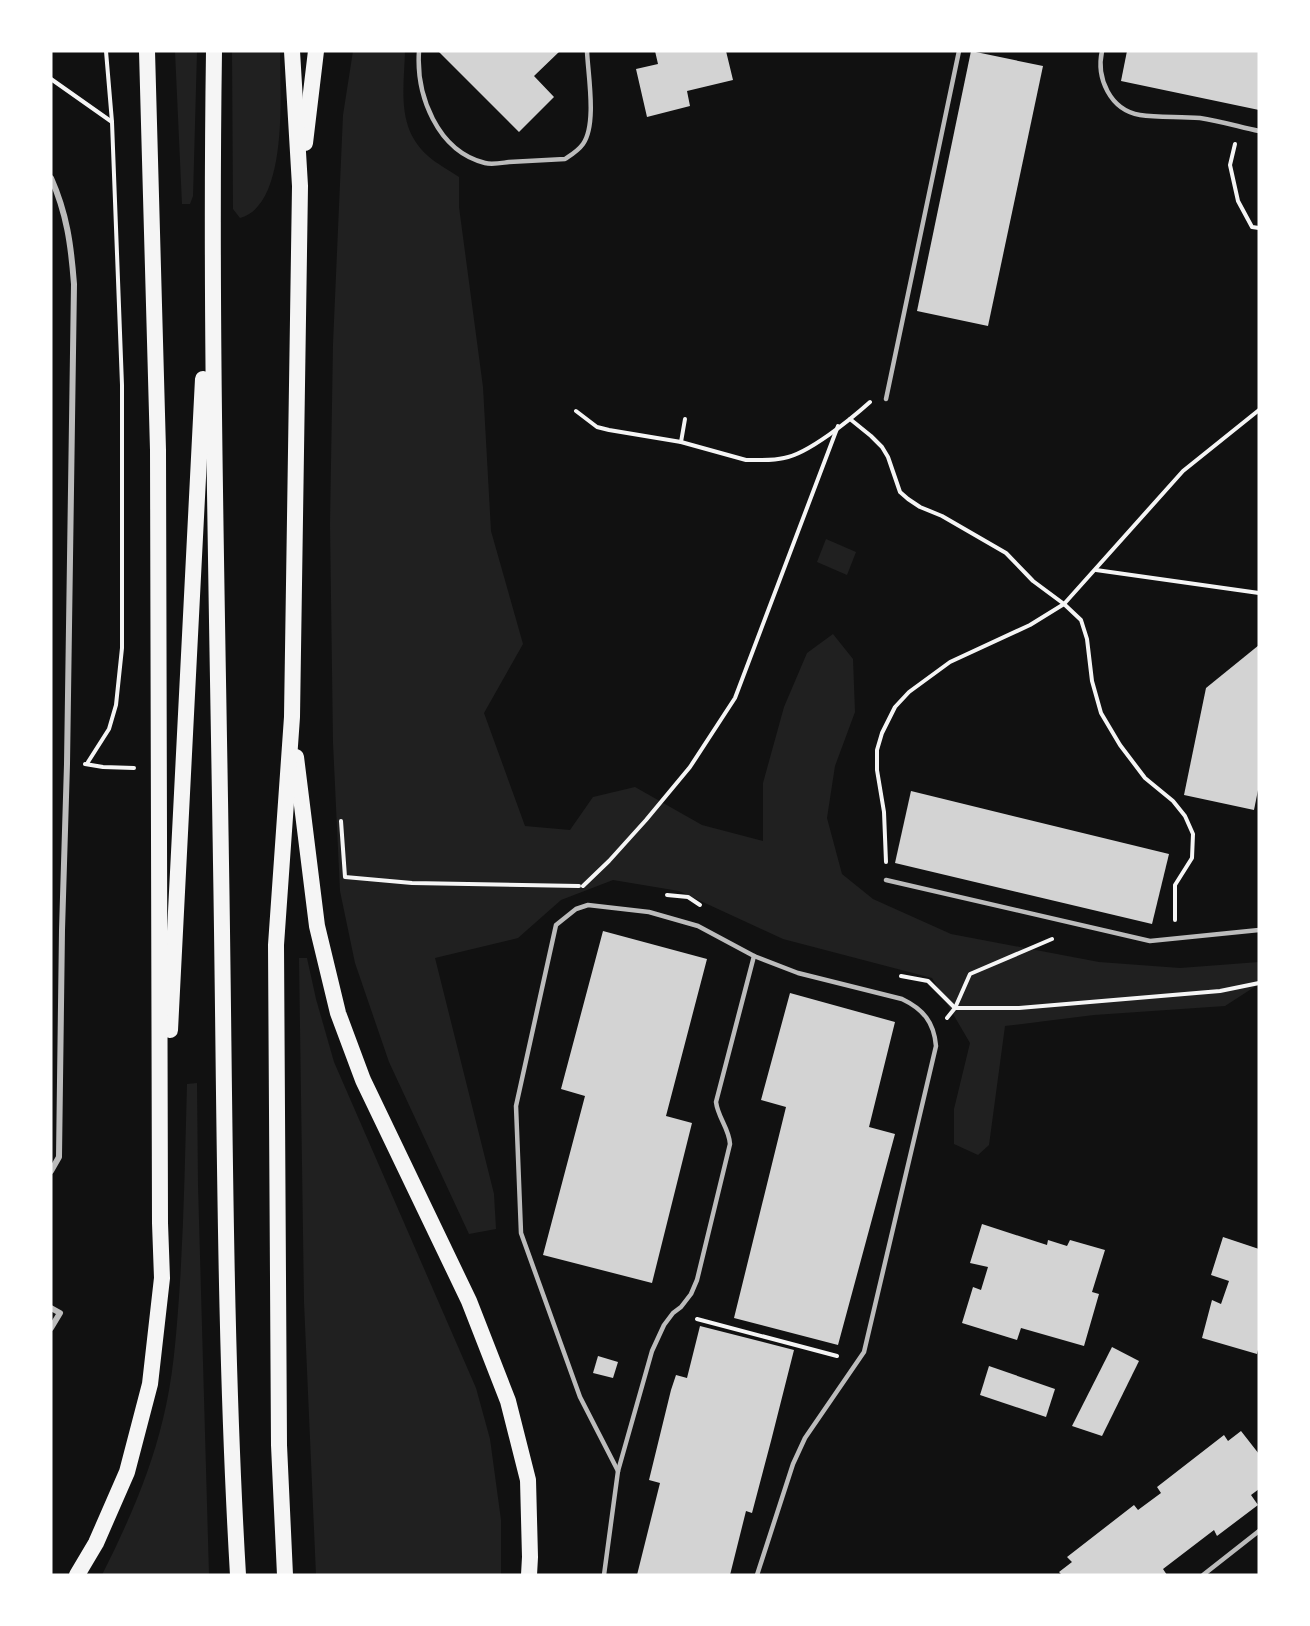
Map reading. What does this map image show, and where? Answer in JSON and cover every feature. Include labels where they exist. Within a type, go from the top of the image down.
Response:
[{"type":"highway","points":[[77,1575],[96,1543],[127,1472],[150,1384],[162,1278],[158,462],[147,51]]},
{"type":"highway","points":[[214,51],[211,225],[226,1202],[238,1575]]},
{"type":"highway","points":[[285,1575],[279,1445],[276,945],[292,717],[300,186],[292,51]]},
{"type":"highway","points":[[300,186],[316,51]]},
{"type":"highway","points":[[160,1223],[211,225]]},
{"type":"highway","points":[[292,717],[316,926],[338,1013],[363,1080],[469,1301],[508,1401],[528,1480],[529,1575]]},
{"type":"street","points":[[51,178],[70,237],[74,284],[68,764],[62,930],[59,1157],[51,1171]]},
{"type":"street","points":[[51,1308],[60,1313],[51,1328]]},
{"type":"lane","points":[[419,51],[421,85],[431,117],[444,135],[459,149],[487,164],[565,159],[583,144],[590,124],[587,51]]},
{"type":"lane","points":[[886,399],[959,51]]},
{"type":"lane","points":[[1102,51],[1100,75],[1105,88],[1113,100],[1124,108],[1138,115],[1203,119],[1259,131]]},
{"type":"lane","points":[[886,880],[1150,941],[1259,930]]},
{"type":"lane","points":[[618,1471],[580,1397],[522,1233],[516,1106],[556,925],[576,909],[588,905],[649,912],[698,926],[754,956],[798,973],[902,999],[918,1007],[927,1017],[935,1034],[936,1046],[864,1352],[805,1438],[757,1575]]},
{"type":"lane","points":[[603,1575],[618,1471],[657,1338],[673,1313],[691,1294],[697,1280],[730,1144],[730,1135],[717,1110],[716,1102],[754,956]]},
{"type":"lane","points":[[1203,1575],[1259,1531]]},
{"type":"path","points":[[87,764],[109,729],[117,705],[122,648],[122,385],[112,122],[106,51]]},
{"type":"path","points":[[51,79],[112,122]]},
{"type":"path","points":[[1230,165],[1238,201],[1252,227],[1259,228]]},
{"type":"path","points":[[886,880],[884,812],[877,770],[877,750],[882,733],[895,707],[909,692],[950,662],[1030,625],[1064,604],[1183,471],[1259,410]]},
{"type":"path","points":[[576,411],[603,429],[681,442],[746,460],[786,458],[813,444],[850,419],[871,435],[888,457],[900,492],[908,499],[1000,548],[1033,581],[1064,604],[1081,620],[1087,639],[1092,681],[1101,713],[1120,745],[1145,778],[1173,801],[1185,816],[1193,834],[1192,858],[1175,885],[1177,938]]},
{"type":"path","points":[[681,442],[685,418]]},
{"type":"path","points":[[583,886],[646,820],[690,766],[735,698],[838,426]]},
{"type":"path","points":[[1096,570],[1259,593]]},
{"type":"path","points":[[104,767],[136,768]]},
{"type":"path","points":[[341,821],[345,877],[412,883],[595,888]]},
{"type":"path","points":[[664,895],[688,897],[707,910]]},
{"type":"path","points":[[954,1008],[970,974],[1083,926]]},
{"type":"path","points":[[893,975],[928,981],[954,1008],[1019,1008],[1220,991],[1259,982]]},
{"type":"path","points":[[673,1313],[858,1362]]},
{"type":"shaded area","points":[[175,51],[197,51],[193,196],[190,204],[182,204]]},
{"type":"shaded area","points":[[232,51],[280,51],[280,118],[274,170],[267,192],[256,209],[240,218],[233,209]]},
{"type":"shaded area","points":[[353,51],[405,51],[403,94],[406,120],[411,133],[428,156],[459,177],[459,207],[483,387],[491,531],[523,644],[484,713],[525,826],[570,830],[593,797],[635,787],[702,825],[763,841],[763,783],[784,707],[807,653],[833,634],[853,659],[855,712],[835,766],[827,818],[842,874],[873,899],[951,934],[1099,962],[1180,968],[1259,962],[1259,984],[1225,1006],[1094,1015],[1005,1026],[989,1145],[978,1155],[954,1144],[954,1109],[970,1043],[932,978],[783,939],[679,891],[613,880],[561,900],[518,938],[435,958],[494,1194],[496,1229],[469,1234],[389,1062],[355,963],[340,891],[333,743],[330,524],[333,344],[343,115]]},
{"type":"shaded area","points":[[826,539],[856,552],[847,575],[817,562]]},
{"type":"shaded area","points":[[299,958],[307,958],[334,1062],[476,1388],[490,1439],[501,1520],[501,1575],[316,1575],[304,1302]]},
{"type":"shaded area","points":[[197,1083],[209,1575],[102,1575],[145,1479],[158,1439],[169,1389],[179,1297],[187,1084]]},
{"type":"building","points":[[438,51],[560,51],[534,76],[554,97],[519,132]]},
{"type":"building","points":[[655,51],[726,51],[733,80],[687,91],[690,106],[647,117],[636,69],[658,64]]},
{"type":"building","points":[[971,51],[1043,66],[988,326],[917,311]]},
{"type":"building","points":[[1127,51],[1259,51],[1259,110],[1121,81]]},
{"type":"building","points":[[1259,645],[1259,785],[1254,810],[1184,795],[1206,688]]},
{"type":"building","points":[[911,791],[1169,854],[1152,924],[895,863]]},
{"type":"building","points":[[603,931],[707,959],[666,1116],[692,1123],[652,1283],[543,1255],[585,1096],[561,1089]]},
{"type":"building","points":[[790,993],[895,1022],[869,1127],[895,1134],[838,1345],[734,1318],[786,1107],[761,1100]]},
{"type":"building","points":[[982,1224],[1047,1245],[1048,1240],[1067,1246],[1070,1240],[1105,1250],[1092,1292],[1099,1294],[1084,1346],[1021,1328],[1017,1340],[962,1323],[973,1287],[981,1290],[988,1267],[970,1263]]},
{"type":"building","points":[[1223,1237],[1259,1249],[1259,1346],[1257,1354],[1202,1338],[1212,1300],[1221,1304],[1229,1281],[1211,1275]]},
{"type":"building","points":[[700,1326],[794,1350],[771,1441],[752,1513],[746,1511],[730,1575],[637,1575],[660,1483],[649,1480],[671,1390],[676,1375],[687,1378]]},
{"type":"building","points":[[1112,1347],[1139,1361],[1102,1436],[1072,1426]]},
{"type":"building","points":[[598,1356],[618,1362],[613,1378],[593,1373]]},
{"type":"building","points":[[989,1366],[1055,1389],[1046,1417],[980,1395]]},
{"type":"building","points":[[1241,1431],[1259,1454],[1259,1489],[1251,1495],[1258,1505],[1217,1536],[1214,1530],[1163,1569],[1167,1575],[1062,1575],[1059,1572],[1072,1562],[1067,1557],[1134,1505],[1138,1510],[1161,1493],[1157,1487],[1224,1435],[1228,1441]]}]
